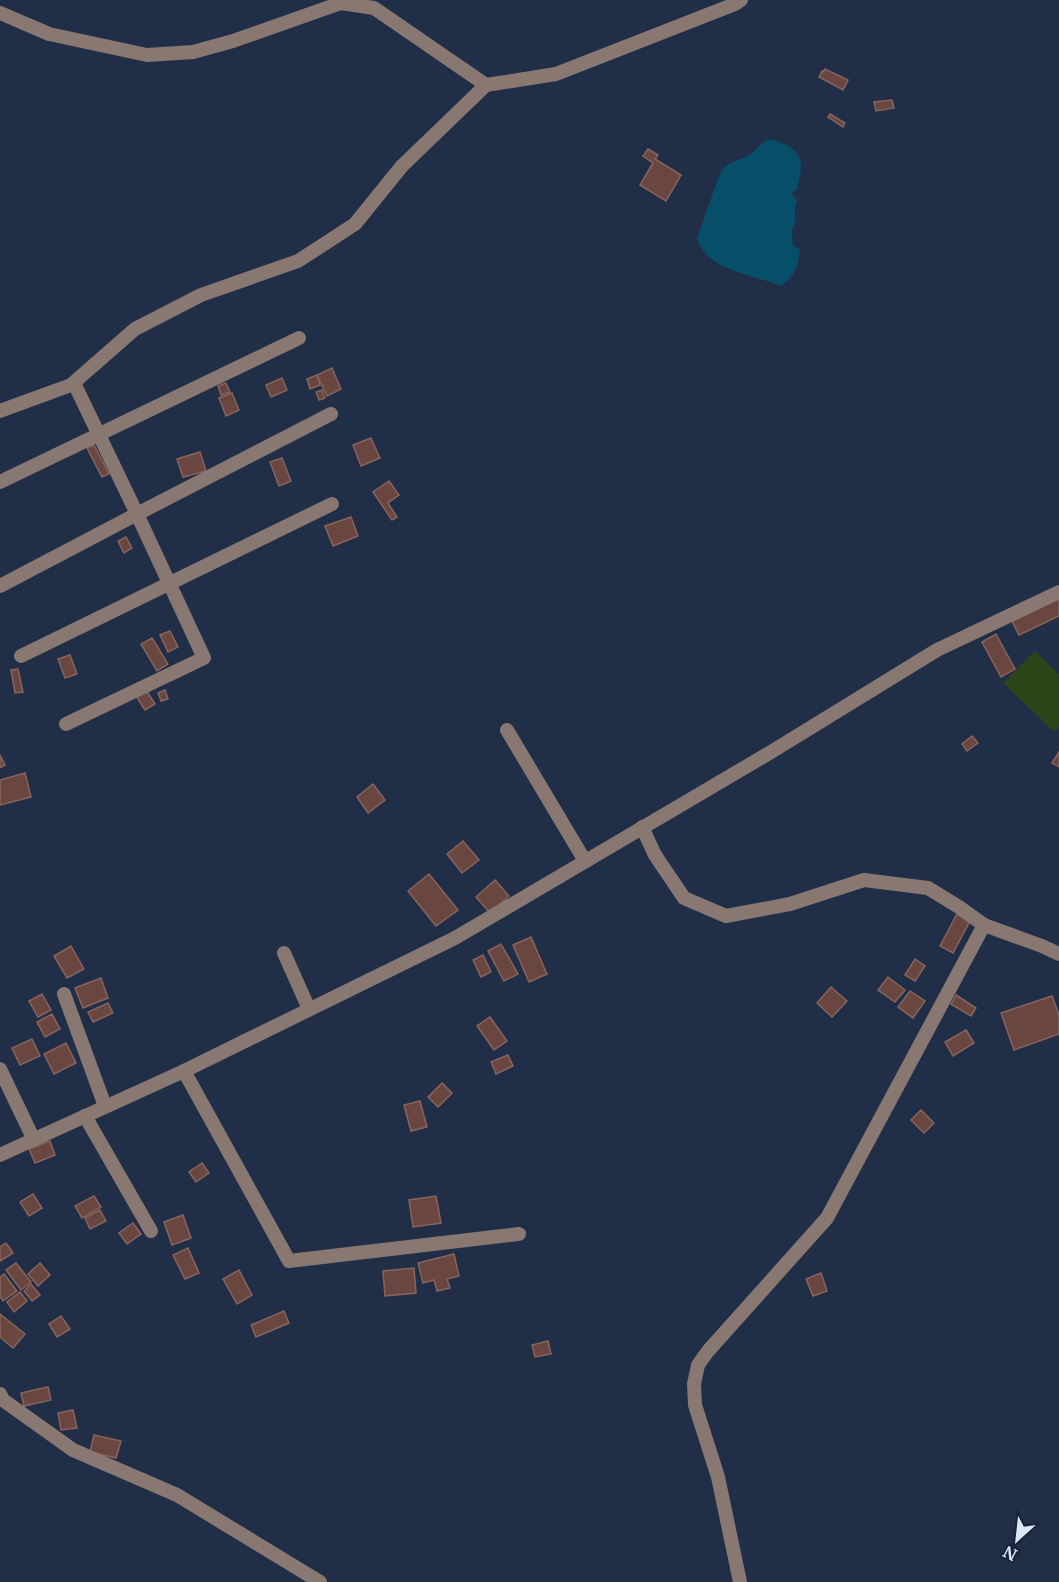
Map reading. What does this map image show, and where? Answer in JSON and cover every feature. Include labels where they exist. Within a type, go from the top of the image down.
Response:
[{"type":"street","points":[[0,411],[71,386],[135,329],[201,295],[298,261],[355,224],[402,166],[486,85],[556,74],[741,0]]},
{"type":"street","points":[[0,13],[50,34],[147,55],[193,52],[233,41],[341,3],[374,8],[486,85]]},
{"type":"street","points":[[0,482],[299,338]]},
{"type":"street","points":[[66,724],[204,658],[74,383]]},
{"type":"street","points":[[0,586],[331,414]]},
{"type":"street","points":[[21,656],[332,504]]},
{"type":"street","points":[[0,1155],[184,1071],[455,938],[771,752],[937,650],[1059,592]]},
{"type":"street","points":[[507,730],[585,861]]},
{"type":"street","points":[[642,827],[655,855],[684,898],[726,916],[790,904],[864,879],[928,888],[984,925],[1059,954]]},
{"type":"street","points":[[740,1582],[718,1477],[696,1405],[694,1384],[698,1365],[827,1218],[984,925]]},
{"type":"street","points":[[284,953],[309,1009]]},
{"type":"street","points":[[64,994],[105,1107]]},
{"type":"street","points":[[0,1069],[34,1140]]},
{"type":"street","points":[[184,1071],[289,1261],[519,1234]]},
{"type":"street","points":[[85,1116],[151,1231]]},
{"type":"street","points":[[1,1399],[73,1450],[177,1495],[320,1582]]},
{"type":"green space","points":[[1035,651],[1059,674],[1059,727],[1054,732],[1003,683]]},
{"type":"water","points":[[771,139],[790,147],[799,156],[801,162],[797,189],[791,193],[797,200],[792,231],[793,246],[800,249],[799,261],[793,275],[780,286],[720,265],[702,249],[697,238],[723,168],[748,156]]},
{"type":"building","points":[[825,69],[848,80],[843,90],[819,77]]},
{"type":"building","points":[[892,100],[894,108],[876,111],[874,102]]},
{"type":"building","points":[[830,114],[845,123],[843,127],[828,117]]},
{"type":"building","points":[[648,149],[658,155],[655,159],[681,175],[666,201],[640,185],[653,163],[643,156]]},
{"type":"building","points":[[332,368],[341,389],[327,396],[317,375]]},
{"type":"building","points":[[317,375],[320,385],[310,389],[307,379]]},
{"type":"building","points":[[282,378],[287,390],[271,397],[266,385]]},
{"type":"building","points":[[226,383],[230,392],[221,395],[218,386]]},
{"type":"building","points":[[322,390],[325,398],[319,400],[316,392]]},
{"type":"building","points":[[232,393],[239,410],[226,416],[219,398]]},
{"type":"building","points":[[371,438],[380,458],[361,466],[353,445]]},
{"type":"building","points":[[94,445],[109,474],[102,477],[87,448]]},
{"type":"building","points":[[200,452],[206,471],[183,477],[177,459]]},
{"type":"building","points":[[282,458],[291,481],[279,486],[270,462]]},
{"type":"building","points":[[389,481],[399,495],[388,503],[397,517],[392,520],[373,492]]},
{"type":"building","points":[[351,517],[358,536],[333,546],[325,526]]},
{"type":"building","points":[[126,537],[132,548],[124,553],[118,541]]},
{"type":"building","points":[[1059,597],[1059,616],[1019,635],[1011,619]]},
{"type":"building","points":[[170,631],[178,647],[168,652],[160,635]]},
{"type":"building","points":[[996,634],[1015,669],[1001,677],[982,642]]},
{"type":"building","points":[[152,638],[168,664],[157,671],[141,644]]},
{"type":"building","points":[[70,655],[77,674],[65,678],[58,659]]},
{"type":"building","points":[[18,669],[23,692],[15,693],[11,670]]},
{"type":"building","points":[[146,690],[155,704],[145,710],[136,696]]},
{"type":"building","points":[[165,690],[168,699],[161,701],[158,693]]},
{"type":"building","points":[[972,736],[978,743],[967,751],[962,744]]},
{"type":"building","points":[[1059,752],[1059,767],[1052,763]]},
{"type":"building","points":[[0,755],[5,765],[0,768]]},
{"type":"building","points":[[25,773],[31,797],[0,805],[0,780]]},
{"type":"building","points":[[373,784],[385,800],[368,813],[357,797]]},
{"type":"building","points":[[463,841],[479,860],[462,873],[447,854]]},
{"type":"building","points":[[429,874],[458,910],[436,926],[408,891]]},
{"type":"building","points":[[495,880],[509,896],[490,913],[476,897]]},
{"type":"building","points":[[957,914],[970,921],[953,953],[940,946]]},
{"type":"building","points":[[531,937],[547,974],[529,982],[513,945]]},
{"type":"building","points":[[501,944],[518,974],[504,981],[488,951]]},
{"type":"building","points":[[71,946],[84,969],[67,978],[54,956]]},
{"type":"building","points":[[483,955],[491,972],[481,977],[473,960]]},
{"type":"building","points":[[915,959],[925,966],[915,981],[905,975]]},
{"type":"building","points":[[888,977],[905,990],[895,1002],[878,990]]},
{"type":"building","points":[[101,978],[108,998],[83,1008],[75,988]]},
{"type":"building","points":[[831,987],[847,1001],[832,1017],[817,1003]]},
{"type":"building","points":[[910,991],[925,1001],[913,1018],[898,1007]]},
{"type":"building","points":[[42,994],[51,1010],[38,1017],[29,1001]]},
{"type":"building","points":[[956,995],[976,1008],[971,1016],[951,1004]]},
{"type":"building","points":[[1052,996],[1059,1015],[1059,1034],[1014,1050],[1001,1013]]},
{"type":"building","points":[[108,1003],[113,1013],[93,1022],[88,1012]]},
{"type":"building","points":[[52,1014],[60,1029],[45,1037],[37,1022]]},
{"type":"building","points":[[490,1017],[507,1041],[494,1050],[477,1026]]},
{"type":"building","points":[[966,1030],[974,1043],[953,1056],[945,1042]]},
{"type":"building","points":[[32,1039],[40,1056],[20,1065],[12,1048]]},
{"type":"building","points":[[66,1043],[76,1063],[54,1074],[44,1054]]},
{"type":"building","points":[[508,1055],[513,1066],[496,1074],[491,1062]]},
{"type":"building","points":[[442,1083],[452,1093],[438,1107],[428,1097]]},
{"type":"building","points":[[420,1101],[427,1127],[411,1131],[404,1105]]},
{"type":"building","points":[[921,1110],[934,1123],[924,1133],[911,1120]]},
{"type":"building","points":[[50,1141],[55,1155],[35,1163],[29,1149]]},
{"type":"building","points":[[202,1163],[209,1173],[196,1182],[189,1172]]},
{"type":"building","points":[[33,1194],[42,1208],[29,1216],[20,1202]]},
{"type":"building","points":[[94,1196],[101,1207],[82,1218],[75,1206]]},
{"type":"building","points":[[436,1196],[441,1223],[413,1227],[409,1200]]},
{"type":"building","points":[[100,1210],[106,1221],[90,1229],[85,1218]]},
{"type":"building","points":[[183,1215],[191,1238],[172,1245],[164,1222]]},
{"type":"building","points":[[133,1223],[141,1234],[127,1244],[119,1233]]},
{"type":"building","points":[[6,1243],[13,1253],[0,1261],[0,1247]]},
{"type":"building","points":[[188,1248],[199,1273],[185,1279],[173,1255]]},
{"type":"building","points":[[454,1254],[459,1276],[447,1279],[450,1288],[437,1291],[434,1280],[423,1283],[418,1263]]},
{"type":"building","points":[[16,1263],[31,1282],[21,1290],[6,1270]]},
{"type":"building","points":[[40,1263],[50,1275],[38,1286],[28,1274]]},
{"type":"building","points":[[414,1268],[416,1293],[385,1296],[383,1271]]},
{"type":"building","points":[[239,1270],[252,1295],[237,1304],[223,1279]]},
{"type":"building","points":[[821,1273],[827,1291],[813,1296],[806,1279]]},
{"type":"building","points":[[4,1274],[17,1291],[3,1301],[0,1296],[0,1277]]},
{"type":"building","points":[[31,1284],[40,1295],[32,1301],[24,1291]]},
{"type":"building","points":[[20,1292],[27,1301],[14,1312],[7,1302]]},
{"type":"building","points":[[284,1311],[289,1323],[256,1337],[251,1325]]},
{"type":"building","points":[[0,1314],[25,1334],[13,1348],[0,1337]]},
{"type":"building","points":[[61,1316],[70,1329],[57,1337],[49,1324]]},
{"type":"building","points":[[548,1341],[551,1354],[535,1357],[532,1345]]},
{"type":"building","points":[[48,1387],[51,1400],[24,1406],[21,1393]]},
{"type":"building","points":[[73,1410],[77,1428],[61,1430],[58,1413]]},
{"type":"building","points":[[94,1435],[121,1441],[116,1458],[90,1452]]}]
